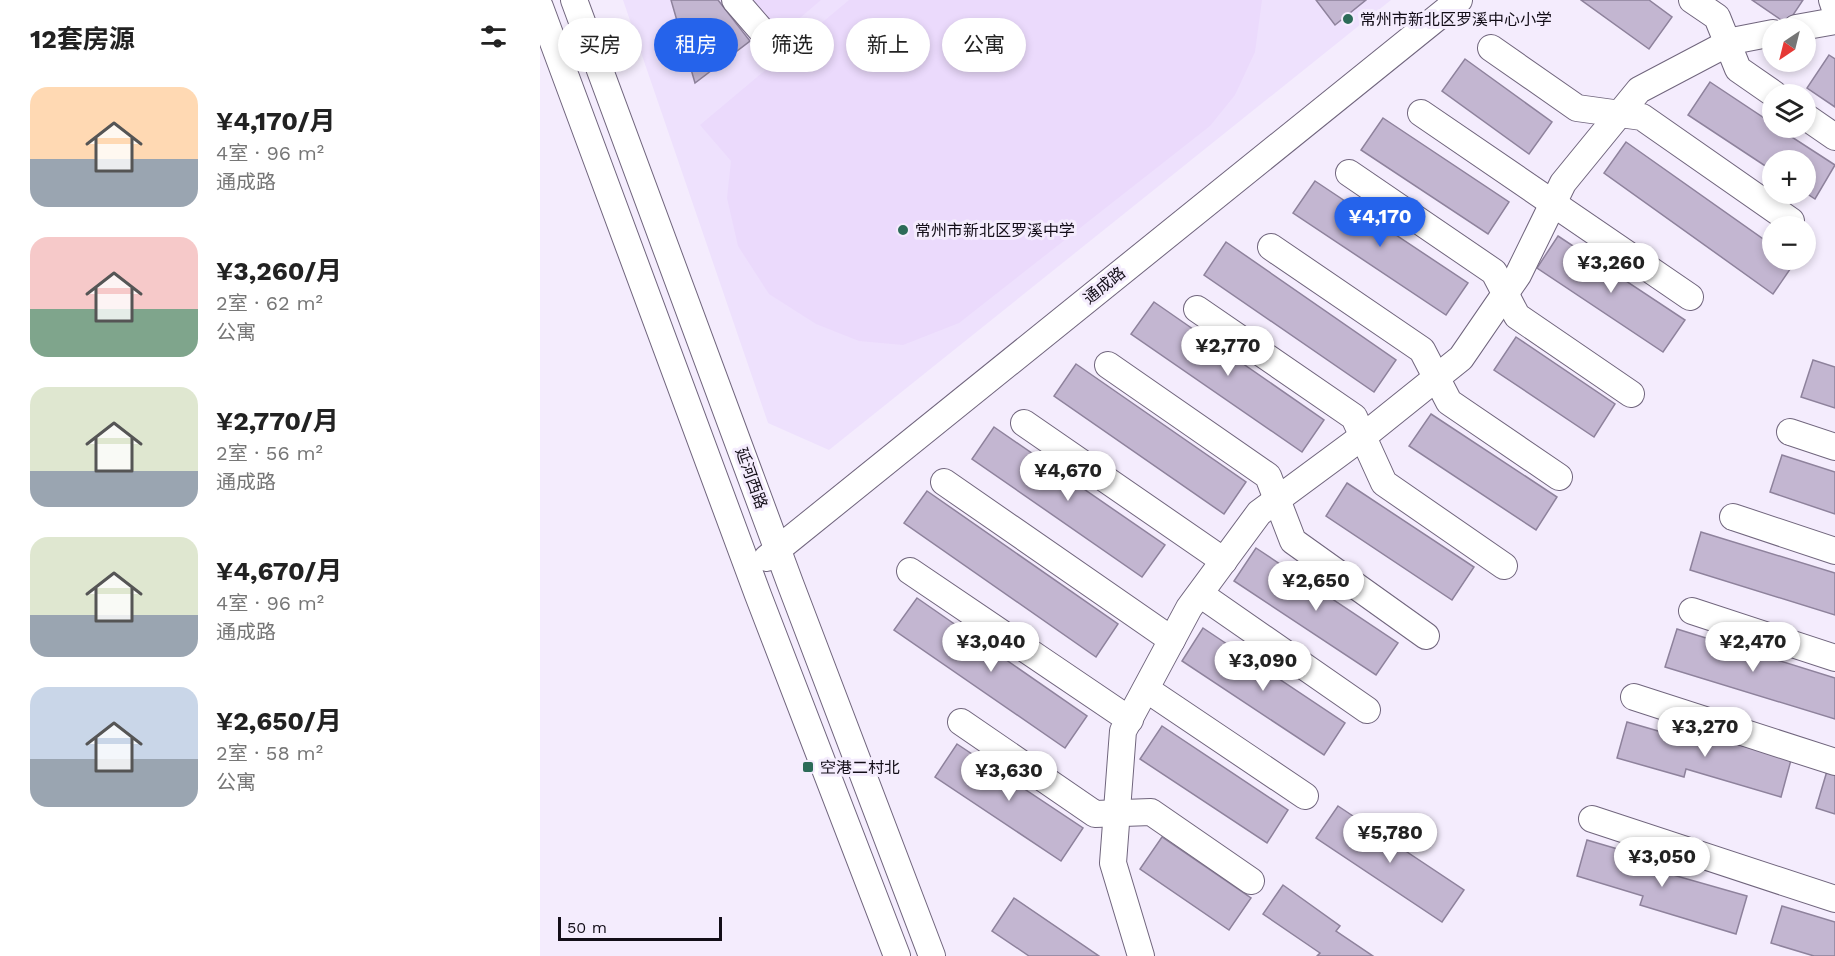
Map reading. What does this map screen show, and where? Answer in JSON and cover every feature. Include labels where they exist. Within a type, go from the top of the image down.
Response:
[{"type":"street","points":[[735,0],[751,18]]},
{"type":"street","points":[[1692,0],[1717,17],[1738,69],[1762,86]]},
{"type":"street","points":[[1832,0],[1835,9]]},
{"type":"street","name":"延河西路","points":[[577,2],[778,548],[932,956]]},
{"type":"street","name":"通成路","points":[[750,571],[1446,4]]},
{"type":"street","name":"延河西路","points":[[540,7],[750,571],[897,956]]},
{"type":"street","points":[[1816,24],[1835,21]]},
{"type":"street","points":[[1141,956],[1113,863],[1123,731],[1189,608],[1259,513],[1363,436],[1461,358],[1518,276],[1563,183],[1639,90],[1732,40],[1762,35]]},
{"type":"street","points":[[1491,48],[1577,108],[1642,117],[1784,216]]},
{"type":"street","points":[[1421,112],[1690,297]]},
{"type":"street","points":[[1816,124],[1835,137]]},
{"type":"street","points":[[1349,173],[1494,272],[1517,316],[1631,394]]},
{"type":"street","points":[[1271,247],[1422,350],[1449,402],[1559,477]]},
{"type":"street","points":[[1197,309],[1354,417],[1384,483],[1504,566]]},
{"type":"street","points":[[1108,365],[1268,476],[1293,541],[1426,636]]},
{"type":"street","points":[[1024,423],[1224,561]]},
{"type":"street","points":[[1790,432],[1835,447]]},
{"type":"street","points":[[944,482],[1172,640]]},
{"type":"street","points":[[1733,517],[1835,551]]},
{"type":"street","points":[[910,571],[1130,720]]},
{"type":"street","points":[[1200,594],[1367,710]]},
{"type":"street","points":[[1692,611],[1835,658]]},
{"type":"street","points":[[1146,688],[1305,796]]},
{"type":"street","points":[[1634,697],[1835,762]]},
{"type":"street","points":[[961,722],[1095,813],[1151,812],[1251,881]]},
{"type":"street","points":[[1592,819],[1835,899]]},
{"type":"shaded area","name":"常州市新北区罗溪中学","points":[[623,0],[1391,0],[829,450],[768,423],[642,55],[642,18],[629,18]]},
{"type":"shaded area","points":[[753,0],[821,0],[800,18],[768,18]]},
{"type":"shaded area","name":"常州市新北区罗溪中学","points":[[849,0],[1262,0],[1255,52],[1235,95],[1210,126],[959,323],[903,345],[859,341],[816,324],[769,294],[738,246],[727,198],[731,161],[700,125],[763,72],[834,72],[834,18],[828,18]]},
{"type":"building","points":[[671,0],[718,0],[732,18],[676,18]]},
{"type":"building","points":[[1316,0],[1366,0],[1335,25]]},
{"type":"building","points":[[1581,0],[1649,0],[1672,17],[1649,49]]},
{"type":"building","points":[[1752,0],[1803,0],[1791,18],[1778,18]]},
{"type":"building","points":[[738,26],[750,41],[738,50]]},
{"type":"building","points":[[1829,55],[1835,59],[1835,107],[1816,94],[1816,84],[1810,84]]},
{"type":"building","points":[[1465,59],[1552,122],[1529,154],[1442,91]]},
{"type":"building","points":[[692,72],[709,72],[695,83]]},
{"type":"building","points":[[1710,82],[1762,117],[1762,138],[1793,138],[1812,150],[1762,150],[1762,164],[1688,115]]},
{"type":"building","points":[[1383,118],[1509,202],[1488,234],[1361,150]]},
{"type":"building","points":[[1626,142],[1762,238],[1762,270],[1790,270],[1773,294],[1604,173]]},
{"type":"building","points":[[1816,153],[1835,165],[1816,197]]},
{"type":"building","points":[[1315,181],[1468,283],[1446,315],[1293,213]]},
{"type":"building","points":[[1558,236],[1685,320],[1663,352],[1537,268]]},
{"type":"building","points":[[1226,242],[1396,360],[1374,392],[1204,275]]},
{"type":"building","points":[[1154,302],[1324,420],[1302,452],[1131,334]]},
{"type":"building","points":[[1516,337],[1615,404],[1594,437],[1494,370]]},
{"type":"building","points":[[1813,360],[1835,367],[1835,408],[1801,397]]},
{"type":"building","points":[[1076,364],[1246,482],[1224,514],[1054,396]]},
{"type":"building","points":[[1431,414],[1557,497],[1536,530],[1409,446]]},
{"type":"building","points":[[994,427],[1165,545],[1142,577],[972,459]]},
{"type":"building","points":[[1782,455],[1835,472],[1835,514],[1770,492]]},
{"type":"building","points":[[1347,483],[1474,567],[1452,600],[1326,516]]},
{"type":"building","points":[[927,491],[1118,624],[1096,657],[904,523]]},
{"type":"building","points":[[1701,532],[1835,573],[1835,615],[1690,570]]},
{"type":"building","points":[[1256,548],[1398,643],[1376,675],[1234,581]]},
{"type":"building","points":[[917,598],[1087,716],[1065,748],[894,630]]},
{"type":"building","points":[[1203,628],[1345,723],[1324,755],[1182,661]]},
{"type":"building","points":[[1677,629],[1835,678],[1835,719],[1665,667]]},
{"type":"building","points":[[1627,722],[1693,741],[1696,732],[1791,760],[1781,797],[1686,769],[1684,777],[1617,758]]},
{"type":"building","points":[[1162,726],[1288,810],[1267,843],[1140,759]]},
{"type":"building","points":[[957,744],[1083,828],[1061,861],[935,777]]},
{"type":"building","points":[[1827,771],[1835,773],[1835,814],[1816,808]]},
{"type":"building","points":[[1338,806],[1464,890],[1442,922],[1316,838]]},
{"type":"building","points":[[1162,837],[1251,898],[1229,930],[1140,869]]},
{"type":"building","points":[[1587,840],[1655,860],[1652,869],[1747,896],[1736,934],[1640,905],[1643,896],[1577,876]]},
{"type":"building","points":[[1283,885],[1340,926],[1336,931],[1373,956],[1317,956],[1320,953],[1263,914]]},
{"type":"building","points":[[1014,898],[1099,956],[1029,956],[992,931]]},
{"type":"building","points":[[1782,906],[1835,922],[1835,956],[1814,956],[1771,943]]},
{"type":"place","name":"常州市新北区罗溪中心小学","points":[[1348,19]]},
{"type":"place","name":"常州市新北区罗溪中学","points":[[903,230]]},
{"type":"place","name":"空港二村北","points":[[808,767]]}]
